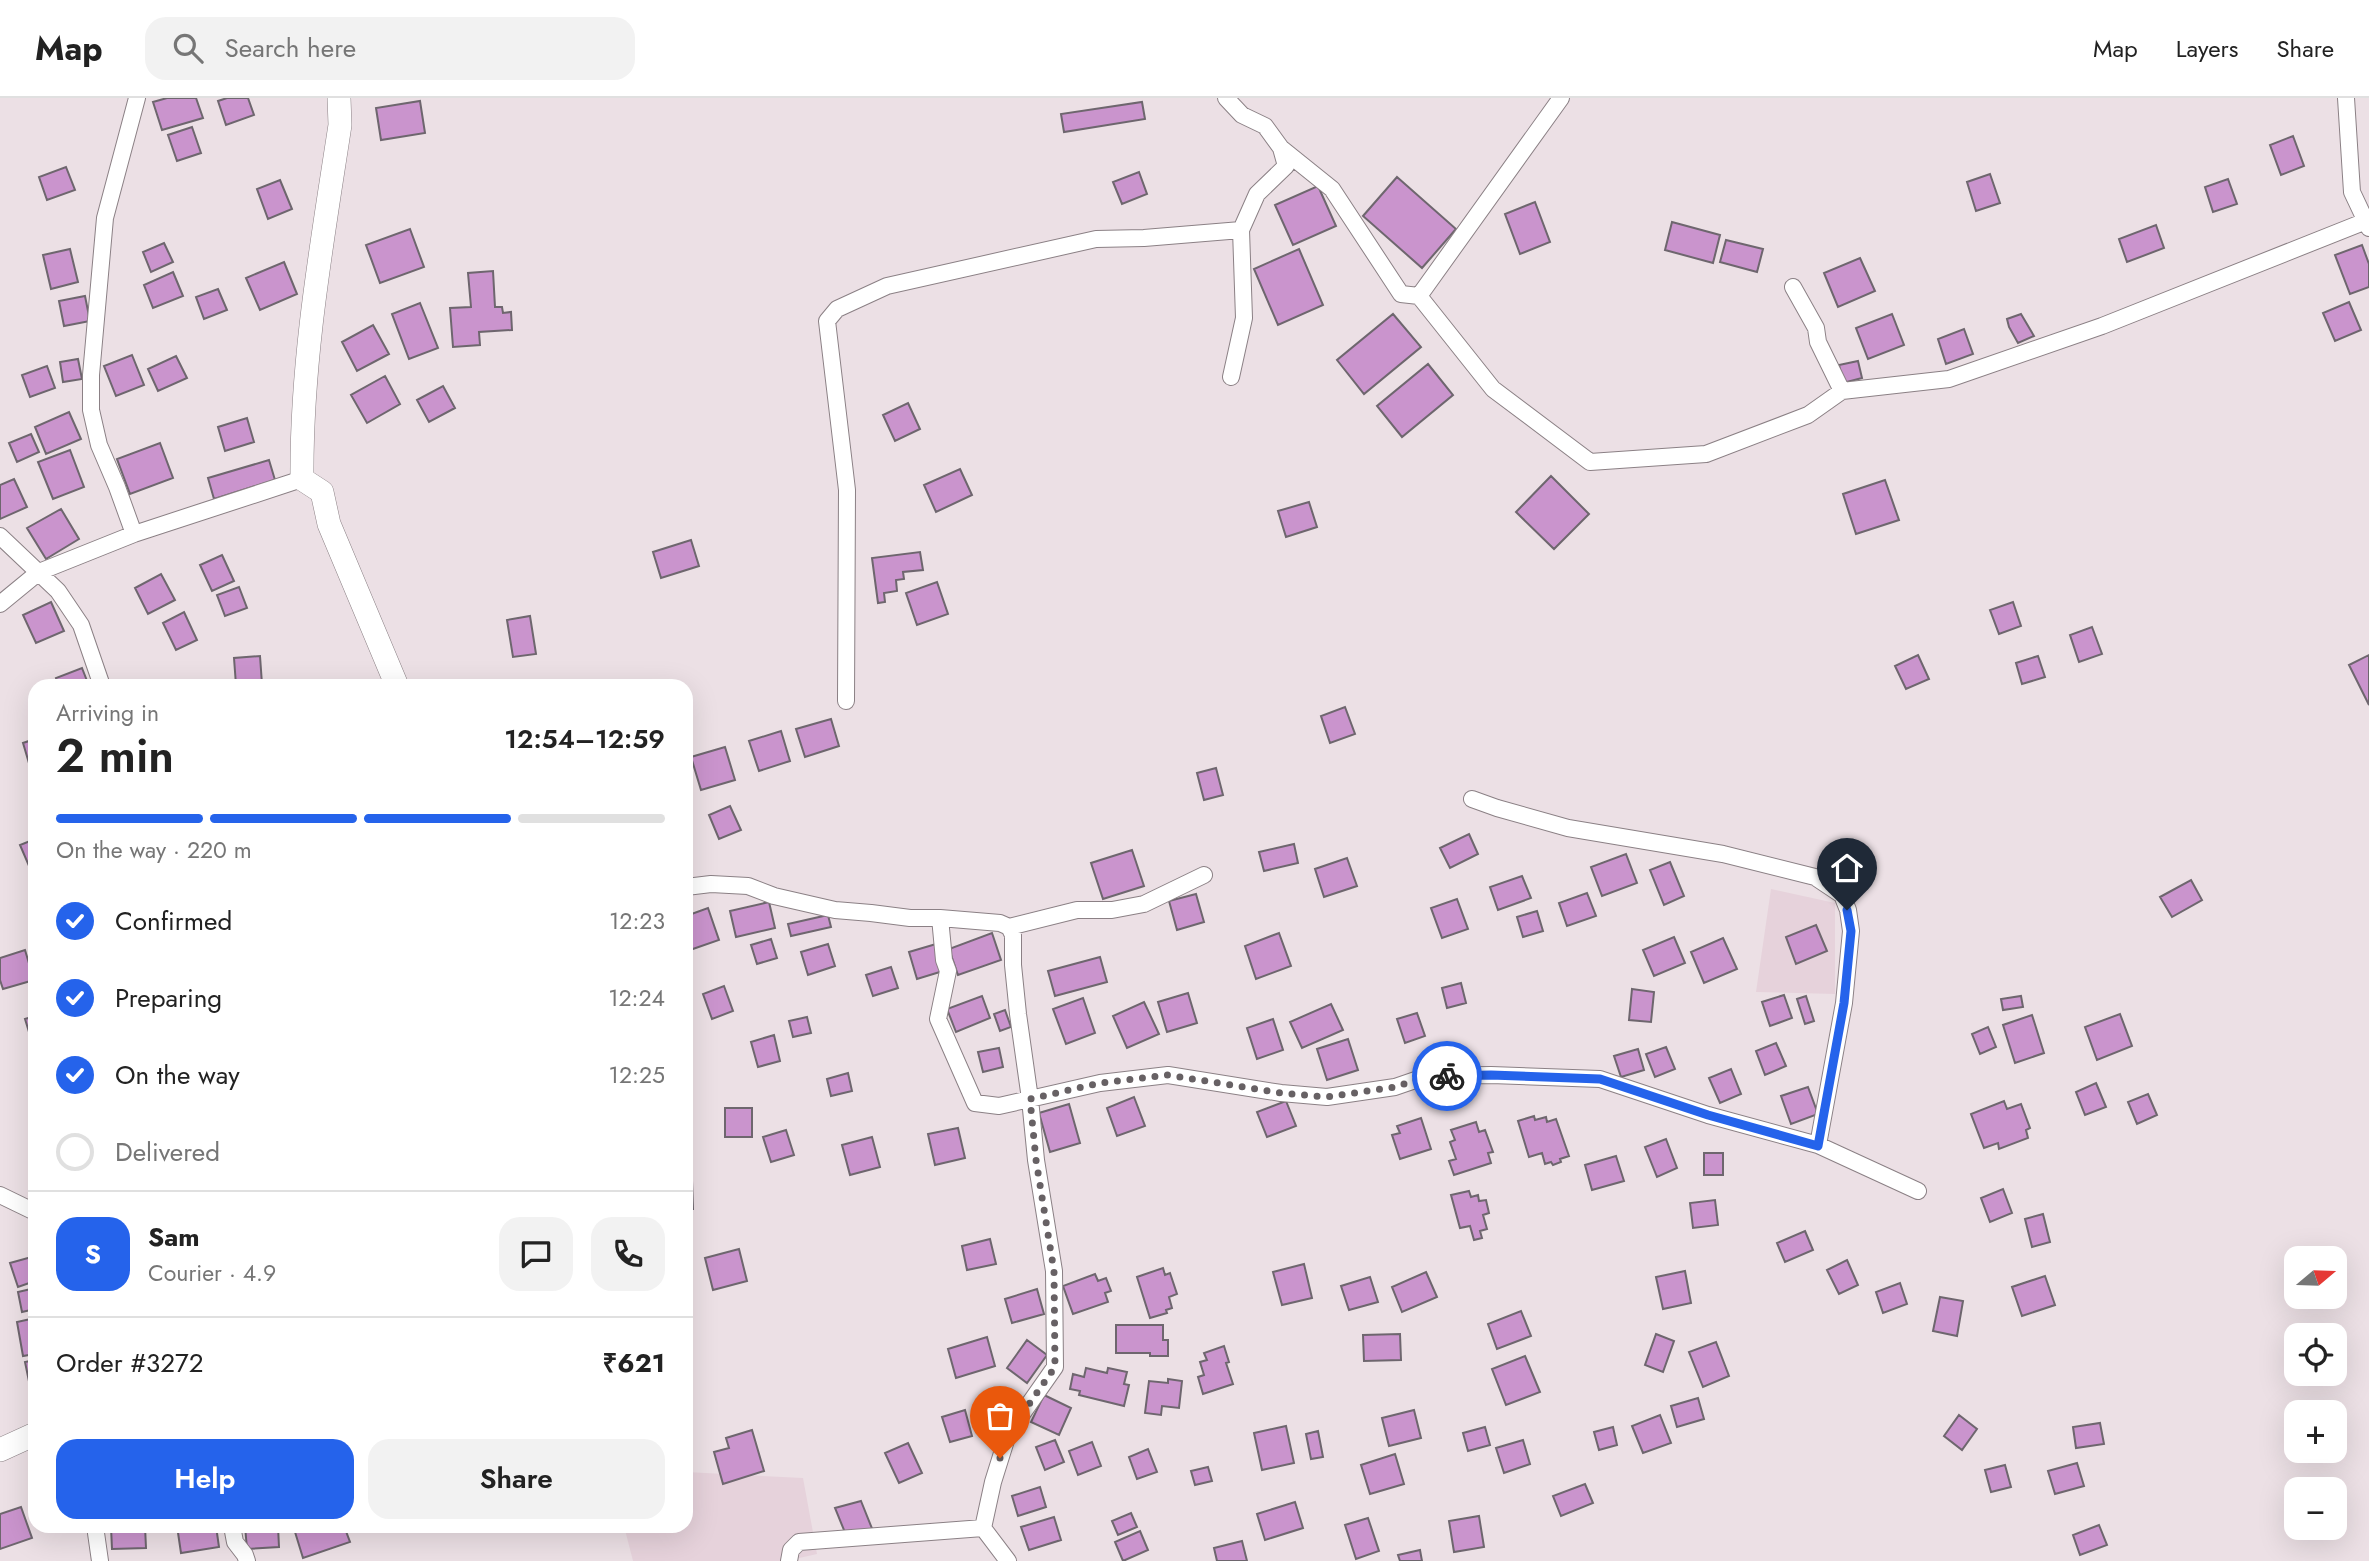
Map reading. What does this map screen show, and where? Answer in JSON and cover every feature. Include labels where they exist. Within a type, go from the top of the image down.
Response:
[{"type":"main road","points":[[339,98],[340,125],[311,314],[301,430],[302,479],[322,492],[329,524],[394,679]]},
{"type":"main road","points":[[0,1450],[28,1437]]},
{"type":"street","points":[[134,534],[99,445],[91,410],[91,375],[105,218],[136,98]]},
{"type":"street","points":[[1226,98],[1242,115],[1265,126],[1281,148],[1332,189],[1401,294],[1419,296],[1493,389],[1590,462],[1706,454],[1808,415],[1842,391],[1949,379],[2102,326],[2367,225],[2352,192],[2346,98]]},
{"type":"street","points":[[1419,296],[1561,98]]},
{"type":"street","points":[[1231,377],[1244,318],[1241,230],[1257,194],[1286,166],[1281,148]]},
{"type":"street","points":[[846,701],[847,490],[827,321],[837,309],[887,286],[1096,239],[1241,230]]},
{"type":"street","points":[[1793,287],[1816,328],[1818,342],[1842,391]]},
{"type":"street","points":[[0,604],[39,572],[134,534],[302,479]]},
{"type":"street","points":[[0,536],[58,591],[80,625],[99,679]]},
{"type":"street","points":[[1472,799],[1569,828],[1723,853],[1815,877],[1842,895],[1851,931],[1844,1003],[1818,1146]]},
{"type":"street","points":[[693,886],[711,884],[748,886],[774,897],[835,910],[909,918],[980,920],[1009,927],[1077,910],[1112,911],[1144,904],[1204,875]]},
{"type":"street","points":[[940,918],[944,960],[948,971],[938,1019],[975,1103],[999,1106],[1100,1083],[1168,1075],[1281,1093],[1327,1097],[1395,1087],[1427,1076],[1491,1075],[1600,1079],[1708,1115],[1818,1146],[1918,1191]]},
{"type":"street","points":[[1008,1561],[983,1528],[993,1482],[1008,1434],[1055,1367],[1054,1271],[1036,1160],[1018,1014],[1013,935],[1009,927]]},
{"type":"street","points":[[0,1195],[28,1209]]},
{"type":"street","points":[[789,1561],[791,1550],[799,1542],[983,1528]]},
{"type":"street","points":[[96,1533],[100,1561]]},
{"type":"street","points":[[233,1533],[235,1542],[247,1561]]},
{"type":"shaded area","points":[[1771,889],[1835,903],[1835,994],[1756,992]]},
{"type":"shaded area","points":[[693,1472],[803,1478],[817,1554],[786,1561],[633,1561],[626,1533],[693,1533]]},
{"type":"building","points":[[167,98],[196,98],[203,118],[162,130],[153,102]]},
{"type":"building","points":[[248,98],[254,115],[226,125],[218,101]]},
{"type":"building","points":[[420,101],[425,133],[381,140],[376,108]]},
{"type":"building","points":[[1142,102],[1145,119],[1064,132],[1061,114]]},
{"type":"building","points":[[192,127],[201,153],[177,161],[168,135]]},
{"type":"building","points":[[2293,136],[2304,166],[2281,175],[2270,145]]},
{"type":"building","points":[[66,167],[75,190],[47,200],[39,177]]},
{"type":"building","points":[[1139,172],[1147,194],[1122,204],[1113,182]]},
{"type":"building","points":[[1990,174],[2000,203],[1976,211],[1967,182]]},
{"type":"building","points":[[1397,177],[1456,229],[1422,268],[1363,216]]},
{"type":"building","points":[[2228,179],[2237,204],[2213,212],[2205,187]]},
{"type":"building","points":[[280,180],[292,209],[268,219],[257,189]]},
{"type":"building","points":[[1318,186],[1336,226],[1293,245],[1275,205]]},
{"type":"building","points":[[1535,202],[1550,242],[1520,254],[1505,214]]},
{"type":"building","points":[[1672,222],[1720,235],[1713,263],[1665,250]]},
{"type":"building","points":[[2156,225],[2164,248],[2127,262],[2119,239]]},
{"type":"building","points":[[410,229],[424,267],[380,283],[366,245]]},
{"type":"building","points":[[1726,240],[1763,249],[1757,272],[1720,262]]},
{"type":"building","points":[[164,243],[173,262],[151,272],[143,252]]},
{"type":"building","points":[[2362,245],[2369,264],[2369,287],[2350,294],[2335,255]]},
{"type":"building","points":[[70,249],[78,282],[51,289],[43,255]]},
{"type":"building","points":[[1299,249],[1323,305],[1278,325],[1254,269]]},
{"type":"building","points":[[1860,258],[1875,291],[1838,307],[1824,273]]},
{"type":"building","points":[[284,262],[297,294],[260,310],[246,278]]},
{"type":"building","points":[[493,271],[495,307],[502,307],[503,313],[511,312],[512,330],[479,332],[480,345],[453,347],[450,308],[471,307],[468,273]]},
{"type":"building","points":[[173,272],[183,296],[153,308],[144,285]]},
{"type":"building","points":[[218,289],[227,310],[204,319],[196,297]]},
{"type":"building","points":[[85,296],[90,321],[64,326],[59,301]]},
{"type":"building","points":[[2349,302],[2361,330],[2335,341],[2323,313]]},
{"type":"building","points":[[420,303],[438,348],[409,359],[392,314]]},
{"type":"building","points":[[1393,314],[1421,347],[1364,394],[1337,360]]},
{"type":"building","points":[[1892,314],[1904,345],[1868,359],[1856,328]]},
{"type":"building","points":[[2021,314],[2034,336],[2018,343],[2007,319]]},
{"type":"building","points":[[373,325],[389,354],[357,371],[342,342]]},
{"type":"building","points":[[1964,329],[1973,354],[1946,364],[1938,339]]},
{"type":"building","points":[[132,355],[144,385],[116,396],[104,366]]},
{"type":"building","points":[[176,356],[187,378],[158,391],[148,369]]},
{"type":"building","points":[[78,359],[82,379],[63,382],[60,362]]},
{"type":"building","points":[[1858,361],[1862,378],[1843,383],[1839,365]]},
{"type":"building","points":[[1428,364],[1453,395],[1402,437],[1377,406]]},
{"type":"building","points":[[47,366],[55,388],[30,397],[22,375]]},
{"type":"building","points":[[385,376],[400,404],[367,423],[351,395]]},
{"type":"building","points":[[443,386],[455,408],[429,422],[417,400]]},
{"type":"building","points":[[908,403],[920,429],[895,441],[883,415]]},
{"type":"building","points":[[69,412],[81,439],[46,454],[35,427]]},
{"type":"building","points":[[247,418],[254,442],[225,451],[218,427]]},
{"type":"building","points":[[31,434],[39,452],[17,462],[9,443]]},
{"type":"building","points":[[160,443],[173,478],[130,494],[117,459]]},
{"type":"building","points":[[70,450],[84,487],[53,499],[38,462]]},
{"type":"building","points":[[269,460],[275,480],[214,499],[208,478]]},
{"type":"building","points":[[960,469],[972,495],[936,512],[924,485]]},
{"type":"building","points":[[1551,476],[1589,514],[1554,549],[1516,512]]},
{"type":"building","points":[[14,479],[27,507],[0,519],[0,485]]},
{"type":"building","points":[[1885,480],[1899,520],[1856,534],[1843,494]]},
{"type":"building","points":[[1309,502],[1317,527],[1286,537],[1278,511]]},
{"type":"building","points":[[61,509],[79,539],[46,559],[27,528]]},
{"type":"building","points":[[691,540],[699,566],[661,578],[653,552]]},
{"type":"building","points":[[920,552],[923,570],[903,572],[904,579],[896,580],[897,591],[884,593],[885,602],[878,603],[872,558]]},
{"type":"building","points":[[222,555],[234,581],[212,591],[200,565]]},
{"type":"building","points":[[161,574],[175,600],[148,614],[135,588]]},
{"type":"building","points":[[937,582],[948,614],[917,625],[906,593]]},
{"type":"building","points":[[239,587],[247,608],[225,616],[217,595]]},
{"type":"building","points":[[51,602],[64,631],[36,643],[23,615]]},
{"type":"building","points":[[2013,602],[2021,626],[1999,634],[1990,610]]},
{"type":"building","points":[[184,612],[197,640],[176,650],[163,623]]},
{"type":"building","points":[[530,616],[536,654],[513,657],[507,620]]},
{"type":"building","points":[[2092,627],[2102,654],[2079,662],[2070,635]]},
{"type":"building","points":[[1918,655],[1929,679],[1906,689],[1895,666]]},
{"type":"building","points":[[2369,655],[2369,705],[2349,665]]},
{"type":"building","points":[[260,656],[262,679],[236,679],[234,658]]},
{"type":"building","points":[[2038,656],[2045,677],[2022,684],[2016,663]]},
{"type":"building","points":[[82,668],[86,679],[56,679]]},
{"type":"building","points":[[1345,707],[1355,734],[1330,743],[1321,716]]},
{"type":"building","points":[[831,719],[839,746],[805,757],[796,729]]},
{"type":"building","points":[[781,731],[790,761],[759,771],[749,741]]},
{"type":"building","points":[[28,741],[28,760],[23,743]]},
{"type":"building","points":[[725,747],[735,780],[701,790],[693,756]]},
{"type":"building","points":[[1216,768],[1223,795],[1204,800],[1197,773]]},
{"type":"building","points":[[730,806],[741,830],[719,839],[709,815]]},
{"type":"building","points":[[1469,834],[1478,854],[1450,868],[1440,848]]},
{"type":"building","points":[[28,842],[28,864],[20,845]]},
{"type":"building","points":[[1294,844],[1298,863],[1264,871],[1259,852]]},
{"type":"building","points":[[1132,850],[1144,886],[1103,899],[1091,863]]},
{"type":"building","points":[[1626,854],[1637,883],[1602,896],[1591,867]]},
{"type":"building","points":[[1347,858],[1357,886],[1324,897],[1315,869]]},
{"type":"building","points":[[1670,862],[1684,896],[1664,905],[1650,870]]},
{"type":"building","points":[[1522,876],[1531,898],[1498,910],[1490,887]]},
{"type":"building","points":[[2191,880],[2202,900],[2172,917],[2160,897]]},
{"type":"building","points":[[1587,893],[1596,916],[1567,926],[1559,903]]},
{"type":"building","points":[[1196,894],[1204,922],[1177,930],[1169,901]]},
{"type":"building","points":[[1457,899],[1468,929],[1442,938],[1431,908]]},
{"type":"building","points":[[769,902],[775,928],[736,937],[730,911]]},
{"type":"building","points":[[708,908],[719,940],[693,949],[693,913]]},
{"type":"building","points":[[1537,911],[1543,931],[1523,937],[1517,917]]},
{"type":"building","points":[[828,915],[831,927],[791,936],[788,924]]},
{"type":"building","points":[[1816,925],[1827,951],[1796,964],[1786,937]]},
{"type":"building","points":[[992,933],[1001,960],[958,975],[949,949]]},
{"type":"building","points":[[1279,933],[1291,966],[1256,979],[1245,946]]},
{"type":"building","points":[[1674,937],[1685,963],[1654,976],[1643,950]]},
{"type":"building","points":[[1723,938],[1737,969],[1704,983],[1691,952]]},
{"type":"building","points":[[771,939],[777,958],[757,964],[751,945]]},
{"type":"building","points":[[828,944],[835,966],[808,975],[801,952]]},
{"type":"building","points":[[936,944],[943,971],[917,979],[909,952]]},
{"type":"building","points":[[25,950],[28,982],[3,989],[0,980],[0,958]]},
{"type":"building","points":[[1100,957],[1107,982],[1055,996],[1048,971]]},
{"type":"building","points":[[891,967],[898,988],[873,996],[866,975]]},
{"type":"building","points":[[1461,983],[1466,1003],[1447,1008],[1442,988]]},
{"type":"building","points":[[724,986],[733,1011],[712,1019],[703,994]]},
{"type":"building","points":[[1632,989],[1654,992],[1651,1022],[1629,1020]]},
{"type":"building","points":[[1188,993],[1197,1023],[1167,1032],[1158,1002]]},
{"type":"building","points":[[1784,995],[1792,1018],[1770,1026],[1762,1002]]},
{"type":"building","points":[[982,996],[990,1018],[956,1032],[947,1009]]},
{"type":"building","points":[[1806,996],[1814,1021],[1805,1024],[1797,999]]},
{"type":"building","points":[[2021,996],[2023,1007],[2003,1010],[2001,999]]},
{"type":"building","points":[[1083,998],[1095,1033],[1066,1044],[1053,1009]]},
{"type":"building","points":[[1144,1002],[1159,1034],[1127,1048],[1113,1016]]},
{"type":"building","points":[[1331,1004],[1343,1030],[1302,1048],[1290,1022]]},
{"type":"building","points":[[1005,1010],[1011,1027],[1000,1031],[994,1014]]},
{"type":"building","points":[[1417,1013],[1425,1036],[1405,1043],[1397,1019]]},
{"type":"building","points":[[2120,1014],[2132,1046],[2097,1060],[2085,1027]]},
{"type":"building","points":[[2032,1015],[2044,1053],[2015,1063],[2003,1025]]},
{"type":"building","points":[[807,1017],[811,1033],[793,1037],[789,1021]]},
{"type":"building","points":[[1273,1019],[1283,1050],[1257,1059],[1247,1028]]},
{"type":"building","points":[[1988,1027],[1996,1047],[1980,1054],[1972,1034]]},
{"type":"building","points":[[774,1035],[780,1061],[758,1067],[751,1042]]},
{"type":"building","points":[[1348,1039],[1358,1070],[1327,1080],[1317,1049]]},
{"type":"building","points":[[1776,1043],[1786,1066],[1765,1075],[1756,1051]]},
{"type":"building","points":[[1666,1047],[1675,1069],[1655,1077],[1646,1054]]},
{"type":"building","points":[[999,1048],[1003,1067],[983,1072],[978,1052]]},
{"type":"building","points":[[1638,1049],[1644,1070],[1621,1077],[1614,1056]]},
{"type":"building","points":[[1731,1069],[1741,1094],[1720,1103],[1709,1078]]},
{"type":"building","points":[[848,1073],[852,1091],[831,1096],[827,1079]]},
{"type":"building","points":[[2096,1083],[2106,1107],[2085,1115],[2076,1092]]},
{"type":"building","points":[[1808,1087],[1818,1114],[1791,1124],[1781,1096]]},
{"type":"building","points":[[2148,1094],[2157,1115],[2137,1124],[2128,1102]]},
{"type":"building","points":[[1134,1097],[1145,1126],[1117,1136],[1107,1108]]},
{"type":"building","points":[[1286,1101],[1296,1126],[1267,1137],[1257,1112]]},
{"type":"building","points":[[2004,1101],[2007,1109],[2021,1104],[2030,1128],[2026,1130],[2028,1138],[1999,1149],[1998,1143],[1984,1148],[1971,1114]]},
{"type":"building","points":[[1069,1104],[1080,1143],[1050,1152],[1039,1113]]},
{"type":"building","points":[[725,1108],[752,1108],[752,1137],[725,1137]]},
{"type":"building","points":[[1534,1116],[1535,1120],[1546,1117],[1547,1122],[1556,1119],[1569,1156],[1560,1159],[1561,1162],[1545,1164],[1542,1153],[1529,1157],[1518,1121]]},
{"type":"building","points":[[1421,1118],[1431,1149],[1400,1159],[1392,1135],[1400,1133],[1397,1126]]},
{"type":"building","points":[[1476,1122],[1479,1132],[1485,1130],[1493,1152],[1488,1153],[1491,1163],[1454,1175],[1449,1161],[1456,1159],[1450,1142],[1455,1140],[1451,1130]]},
{"type":"building","points":[[958,1128],[965,1158],[935,1165],[928,1134]]},
{"type":"building","points":[[786,1130],[794,1155],[771,1162],[763,1137]]},
{"type":"building","points":[[872,1137],[880,1167],[850,1175],[842,1145]]},
{"type":"building","points":[[1666,1139],[1677,1168],[1657,1177],[1645,1147]]},
{"type":"building","points":[[1704,1153],[1723,1153],[1723,1175],[1704,1175]]},
{"type":"building","points":[[1616,1156],[1624,1181],[1592,1190],[1585,1165]]},
{"type":"building","points":[[2003,1189],[2012,1213],[1990,1222],[1981,1198]]},
{"type":"building","points":[[1469,1191],[1471,1197],[1478,1195],[1479,1201],[1486,1200],[1489,1213],[1483,1215],[1487,1229],[1480,1231],[1482,1238],[1474,1240],[1470,1226],[1460,1228],[1451,1195]]},
{"type":"building","points":[[1715,1200],[1718,1225],[1693,1228],[1690,1203]]},
{"type":"building","points":[[2043,1214],[2050,1242],[2032,1247],[2025,1219]]},
{"type":"building","points":[[1805,1231],[1813,1250],[1785,1262],[1777,1243]]},
{"type":"building","points":[[990,1239],[996,1264],[967,1270],[962,1246]]},
{"type":"building","points":[[739,1249],[747,1281],[713,1290],[705,1258]]},
{"type":"building","points":[[28,1258],[28,1283],[18,1287],[10,1263]]},
{"type":"building","points":[[1847,1260],[1858,1285],[1839,1294],[1827,1270]]},
{"type":"building","points":[[1304,1264],[1312,1298],[1282,1305],[1273,1272]]},
{"type":"building","points":[[1163,1268],[1165,1275],[1170,1273],[1177,1294],[1169,1297],[1172,1308],[1166,1310],[1167,1313],[1150,1318],[1137,1277]]},
{"type":"building","points":[[1685,1271],[1691,1303],[1663,1309],[1656,1277]]},
{"type":"building","points":[[1426,1272],[1437,1297],[1402,1312],[1392,1287]]},
{"type":"building","points":[[1095,1274],[1098,1281],[1106,1278],[1111,1291],[1105,1293],[1108,1302],[1073,1314],[1063,1286]]},
{"type":"building","points":[[2045,1276],[2055,1305],[2022,1316],[2012,1287]]},
{"type":"building","points":[[1370,1277],[1378,1302],[1349,1310],[1341,1286]]},
{"type":"building","points":[[1900,1283],[1907,1304],[1883,1313],[1876,1292]]},
{"type":"building","points":[[1037,1289],[1044,1314],[1012,1323],[1005,1299]]},
{"type":"building","points":[[28,1290],[28,1311],[22,1312],[18,1292]]},
{"type":"building","points":[[1940,1297],[1963,1301],[1957,1336],[1933,1331]]},
{"type":"building","points":[[1521,1311],[1531,1336],[1497,1349],[1488,1324]]},
{"type":"building","points":[[28,1320],[28,1355],[23,1356],[17,1322]]},
{"type":"building","points":[[1116,1325],[1163,1325],[1163,1340],[1168,1340],[1168,1356],[1116,1353]]},
{"type":"building","points":[[1400,1334],[1401,1360],[1364,1361],[1363,1335]]},
{"type":"building","points":[[1656,1334],[1674,1341],[1663,1372],[1645,1365]]},
{"type":"building","points":[[987,1337],[995,1366],[956,1378],[948,1349]]},
{"type":"building","points":[[1027,1340],[1047,1355],[1027,1383],[1007,1368]]},
{"type":"building","points":[[1716,1342],[1729,1376],[1703,1387],[1689,1352]]},
{"type":"building","points":[[1224,1346],[1233,1384],[1203,1394],[1198,1377],[1204,1375],[1200,1362],[1207,1360],[1204,1353]]},
{"type":"building","points":[[1525,1356],[1540,1392],[1506,1405],[1492,1369]]},
{"type":"building","points":[[1086,1368],[1107,1373],[1108,1368],[1127,1372],[1124,1384],[1129,1385],[1124,1406],[1079,1395],[1080,1391],[1070,1389],[1073,1374],[1084,1377]]},
{"type":"building","points":[[1168,1379],[1182,1381],[1179,1408],[1162,1406],[1161,1415],[1145,1413],[1149,1381],[1168,1383]]},
{"type":"building","points":[[1044,1395],[1071,1408],[1059,1435],[1031,1422]]},
{"type":"building","points":[[1698,1398],[1704,1419],[1677,1427],[1671,1406]]},
{"type":"building","points":[[965,1410],[972,1436],[950,1442],[942,1417]]},
{"type":"building","points":[[1414,1410],[1421,1438],[1389,1446],[1382,1418]]},
{"type":"building","points":[[1660,1415],[1671,1443],[1643,1453],[1632,1426]]},
{"type":"building","points":[[1959,1415],[1977,1429],[1962,1450],[1944,1436]]},
{"type":"building","points":[[2100,1423],[2104,1444],[2076,1448],[2073,1427]]},
{"type":"building","points":[[1286,1426],[1294,1463],[1262,1470],[1254,1433]]},
{"type":"building","points":[[1485,1427],[1490,1445],[1468,1451],[1463,1433]]},
{"type":"building","points":[[1613,1427],[1617,1445],[1599,1450],[1594,1432]]},
{"type":"building","points":[[752,1430],[764,1471],[723,1484],[714,1452],[729,1448],[726,1438]]},
{"type":"building","points":[[1318,1431],[1323,1457],[1311,1459],[1306,1434]]},
{"type":"building","points":[[1055,1440],[1064,1462],[1045,1470],[1036,1447]]},
{"type":"building","points":[[1523,1440],[1530,1464],[1504,1473],[1496,1448]]},
{"type":"building","points":[[1092,1442],[1101,1466],[1078,1475],[1069,1451]]},
{"type":"building","points":[[908,1443],[922,1473],[899,1483],[885,1453]]},
{"type":"building","points":[[1148,1449],[1157,1472],[1137,1479],[1129,1457]]},
{"type":"building","points":[[1395,1454],[1404,1484],[1370,1494],[1361,1465]]},
{"type":"building","points":[[2077,1463],[2084,1486],[2055,1494],[2048,1471]]},
{"type":"building","points":[[2005,1465],[2011,1487],[1991,1492],[1985,1470]]},
{"type":"building","points":[[1208,1467],[1212,1481],[1195,1485],[1191,1471]]},
{"type":"building","points":[[1585,1484],[1593,1503],[1561,1516],[1553,1496]]},
{"type":"building","points":[[1040,1487],[1046,1507],[1018,1516],[1012,1496]]},
{"type":"building","points":[[861,1501],[873,1531],[846,1535],[835,1508]]},
{"type":"building","points":[[1295,1502],[1303,1528],[1265,1540],[1257,1514]]},
{"type":"building","points":[[21,1507],[32,1538],[0,1549],[0,1514]]},
{"type":"building","points":[[1131,1513],[1137,1527],[1118,1535],[1112,1521]]},
{"type":"building","points":[[1479,1516],[1484,1547],[1454,1552],[1449,1521]]},
{"type":"building","points":[[1054,1517],[1061,1540],[1029,1550],[1021,1527]]},
{"type":"building","points":[[1368,1518],[1379,1551],[1356,1559],[1345,1525]]},
{"type":"building","points":[[2099,1525],[2107,1545],[2080,1555],[2073,1535]]},
{"type":"building","points":[[1140,1531],[1148,1550],[1123,1561],[1115,1542]]},
{"type":"building","points":[[111,1533],[145,1533],[146,1548],[112,1549]]},
{"type":"building","points":[[178,1533],[217,1533],[219,1547],[181,1553]]},
{"type":"building","points":[[246,1533],[278,1533],[279,1547],[247,1549]]},
{"type":"building","points":[[295,1533],[347,1533],[350,1542],[303,1558]]},
{"type":"building","points":[[1242,1541],[1247,1561],[1217,1561],[1214,1548]]},
{"type":"building","points":[[1420,1550],[1422,1561],[1400,1561],[1398,1555]]},
{"type":"way so far","points":[[1000,1458],[1008,1434],[1055,1367],[1054,1271],[1036,1160],[1030,1099],[1100,1083],[1168,1075],[1281,1093],[1327,1097],[1395,1087],[1427,1076],[1447,1076]]},
{"type":"route","points":[[1447,1076],[1600,1079],[1708,1115],[1818,1146],[1844,1003],[1851,931],[1847,910]]}]
